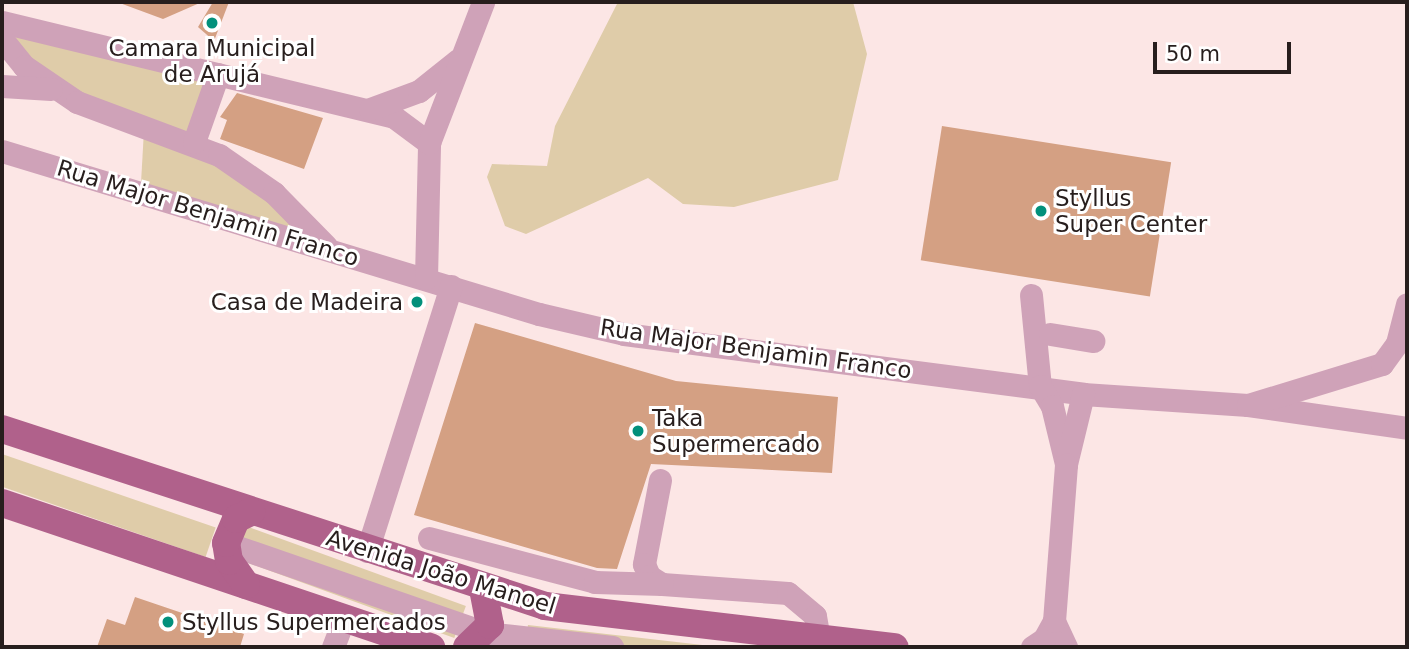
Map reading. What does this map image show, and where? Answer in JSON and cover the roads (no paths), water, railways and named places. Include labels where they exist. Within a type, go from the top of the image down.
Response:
[{"type":"main road","name":"Avenida João Manoel","points":[[2,429],[483,590],[591,614],[895,647]]},
{"type":"main road","points":[[2,503],[246,585],[350,629],[431,647]]},
{"type":"main road","points":[[246,585],[229,561],[226,543],[236,520],[251,512]]},
{"type":"main road","points":[[477,640],[490,606],[483,590]]},
{"type":"street","points":[[426,278],[429,143],[483,2]]},
{"type":"street","points":[[2,22],[394,117],[429,143]]},
{"type":"street","points":[[2,39],[24,66],[58,91]]},
{"type":"street","points":[[369,110],[419,91],[463,56]]},
{"type":"street","points":[[194,142],[218,74]]},
{"type":"street","points":[[2,86],[58,91],[194,142],[274,193],[328,248]]},
{"type":"street","name":"Rua Major Benjamin Franco","points":[[2,151],[451,286],[624,334],[1040,386],[1083,394],[1248,405],[1407,428]]},
{"type":"street","points":[[367,551],[451,286]]},
{"type":"street","points":[[1031,295],[1040,386],[1052,406],[1066,464]]},
{"type":"street","points":[[1248,405],[1382,364],[1397,343],[1407,304]]},
{"type":"street","points":[[1050,334],[1093,341]]},
{"type":"street","points":[[1032,647],[1044,639],[1054,621],[1066,464],[1083,394]]},
{"type":"street","points":[[660,480],[644,564],[649,576],[662,584]]},
{"type":"street","points":[[429,538],[594,582],[788,593],[815,616],[819,639]]},
{"type":"street","points":[[226,543],[477,640],[612,647]]},
{"type":"street","points":[[1054,621],[1066,647]]},
{"type":"street","points":[[333,647],[350,629]]},
{"type":"place","name":"Camara Municipal de Arujá","points":[[212,23]]},
{"type":"place","name":"Styllus Super Center","points":[[1041,211]]},
{"type":"place","name":"Casa de Madeira","points":[[417,302]]},
{"type":"place","name":"Taka Supermercado","points":[[638,431]]},
{"type":"place","name":"Styllus Supermercados","points":[[168,622]]}]
